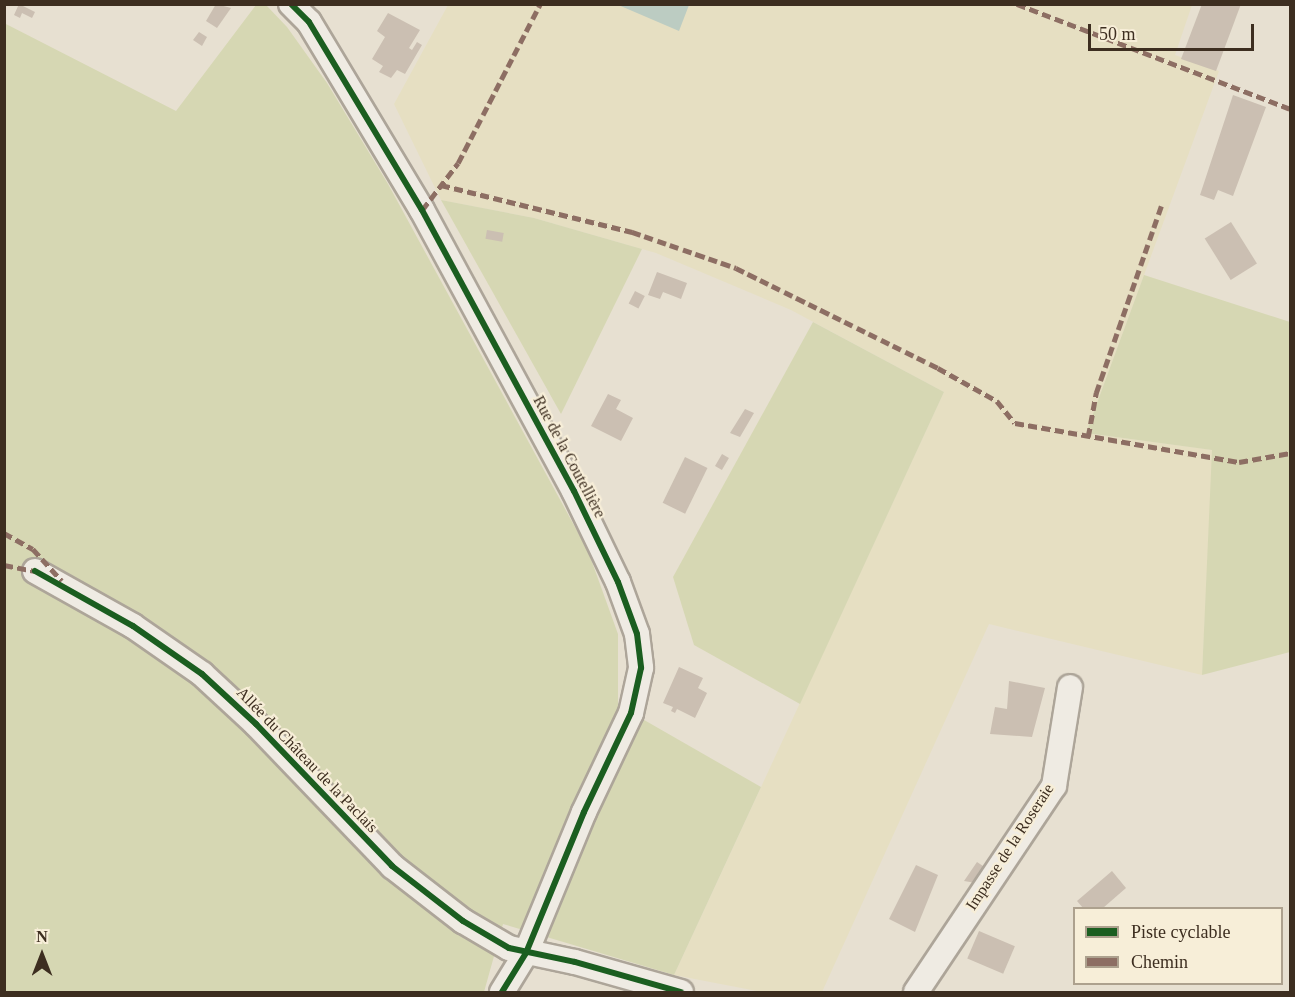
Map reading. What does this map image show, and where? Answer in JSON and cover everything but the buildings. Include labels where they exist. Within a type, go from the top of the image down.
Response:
[{"type":"street","name":"Rue de la Coutellière","points":[[291,4],[309,22],[422,210],[574,491],[618,582],[637,634],[641,668],[631,712],[584,812],[526,953],[502,993]]},
{"type":"street","name":"Allée du Château de la Paclais","points":[[35,571],[133,626],[202,674],[256,724],[392,866],[463,921],[509,948],[575,962],[681,993]]},
{"type":"street","name":"Impasse de la Roseraie","points":[[916,993],[1054,786],[1070,687]]},
{"type":"shaded area","points":[[616,4],[689,4],[689,5],[679,31]]},
{"type":"shaded area","points":[[448,5],[1192,5],[1175,55],[1219,71],[1086,433],[1213,450],[1202,675],[989,624],[822,992],[762,992],[674,975],[944,392],[791,310],[656,253],[534,218],[441,200],[394,104]]},
{"type":"green space","points":[[256,5],[266,5],[287,27],[327,83],[388,184],[588,551],[618,634],[618,705],[761,787],[674,975],[503,924],[484,992],[5,992],[4,23],[176,111]]},
{"type":"green space","points":[[441,200],[534,218],[642,249],[561,414]]},
{"type":"green space","points":[[1144,275],[1290,322],[1290,652],[1202,675],[1212,450],[1086,433]]},
{"type":"green space","points":[[813,322],[944,392],[800,704],[694,645],[673,577]]},
{"type":"marked path","points":[[422,210],[458,163],[540,4]]},
{"type":"marked path","points":[[1017,4],[1290,109]]},
{"type":"marked path","points":[[441,185],[632,232],[736,268],[938,368],[997,401],[1015,423],[1239,462],[1290,453]]},
{"type":"marked path","points":[[1088,437],[1096,393],[1161,206]]},
{"type":"marked path","points":[[4,533],[33,549],[62,581]]},
{"type":"marked path","points":[[4,565],[35,571]]},
{"type":"cycle path","points":[[291,4],[309,22],[422,210],[574,491],[618,582],[637,634],[641,668],[631,713],[584,812],[526,953],[502,992]]},
{"type":"cycle path","points":[[35,571],[133,626],[202,674],[256,724],[392,866],[463,921],[509,948],[575,962],[681,992]]}]
